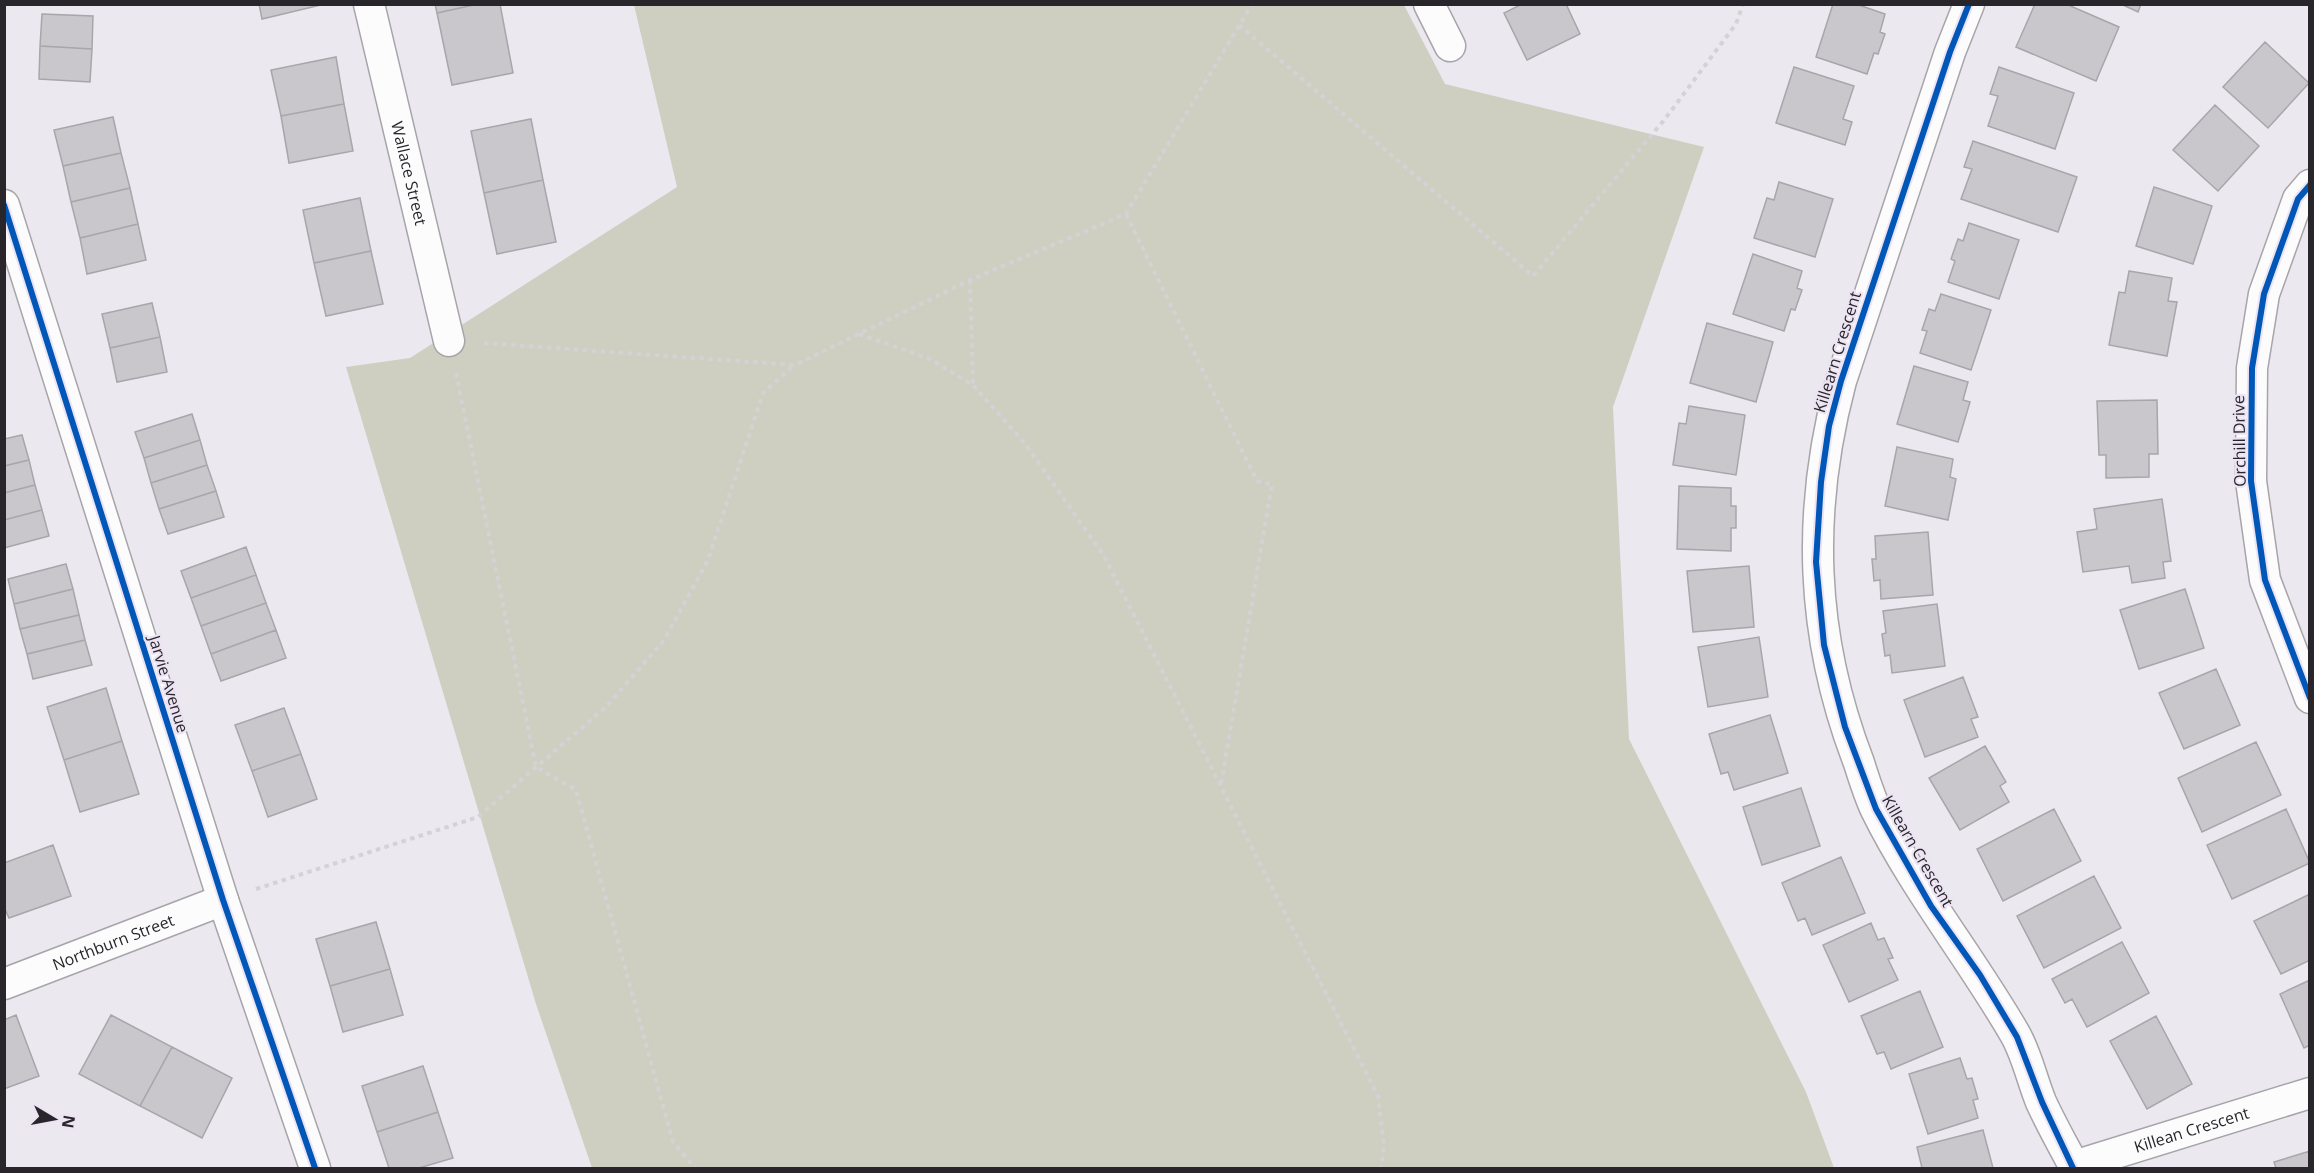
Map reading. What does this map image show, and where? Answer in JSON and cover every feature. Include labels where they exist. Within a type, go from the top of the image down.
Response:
[{"type":"street","name":"Wallace Street","points":[[369,4],[449,341]]},
{"type":"street","points":[[1429,4],[1450,45]]},
{"type":"street","name":"Killearn Crescent","points":[[1969,4],[1950,52],[1841,381],[1827,437],[1821,482],[1816,562],[1824,645],[1845,727],[1876,809],[1932,906],[1980,975],[2017,1037],[2042,1102],[2074,1167]]},
{"type":"street","name":"Orchill Drive","points":[[2310,185],[2298,199],[2264,294],[2252,368],[2251,481],[2265,579],[2310,698]]},
{"type":"street","name":"Jarvie Avenue","points":[[4,205],[223,900],[315,1168]]},
{"type":"street","name":"Northburn Street","points":[[4,984],[223,900]]},
{"type":"street","name":"Killean Crescent","points":[[2074,1167],[2310,1093]]},
{"type":"path","points":[[223,900],[478,817],[606,707],[664,640],[708,560],[764,393],[795,365],[859,333],[970,280],[1126,214],[1252,4]]},
{"type":"path","points":[[1239,25],[1533,276],[1665,119],[1736,24],[1743,4]]},
{"type":"path","points":[[1126,214],[1257,481],[1272,484],[1221,785]]},
{"type":"path","points":[[970,280],[973,386]]},
{"type":"path","points":[[859,333],[930,359],[973,386],[1026,445],[1104,556],[1378,1096],[1384,1146],[1381,1168]]},
{"type":"path","points":[[695,1168],[674,1142],[576,790],[536,767],[449,341],[795,365]]},
{"type":"shaded area","points":[[634,5],[1404,5],[1445,84],[1704,147],[1613,407],[1629,739],[1806,1092],[1834,1168],[592,1168],[536,1004],[346,367],[410,358],[677,187]]},
{"type":"building","points":[[259,4],[321,4],[321,5],[262,19]]},
{"type":"building","points":[[435,4],[478,4],[437,13]]},
{"type":"building","points":[[478,4],[500,4],[513,73],[452,85],[437,13]]},
{"type":"building","points":[[1522,4],[1566,4],[1580,34],[1527,60],[1504,13]]},
{"type":"building","points":[[1833,4],[1856,4],[1885,14],[1880,32],[1885,34],[1878,54],[1874,53],[1867,74],[1816,57]]},
{"type":"building","points":[[2035,4],[2066,4],[2119,27],[2096,81],[2016,47]]},
{"type":"building","points":[[2121,4],[2141,4],[2138,12]]},
{"type":"building","points":[[42,14],[93,16],[92,49],[40,46]]},
{"type":"building","points":[[2265,42],[2309,83],[2268,128],[2223,87]]},
{"type":"building","points":[[40,46],[92,49],[90,82],[39,79]]},
{"type":"building","points":[[336,57],[344,104],[281,116],[271,70]]},
{"type":"building","points":[[1794,67],[1854,86],[1843,119],[1852,122],[1845,145],[1776,123]]},
{"type":"building","points":[[1999,67],[2074,93],[2055,149],[1988,126],[1998,96],[1990,94]]},
{"type":"building","points":[[344,104],[353,151],[289,163],[281,116]]},
{"type":"building","points":[[2215,105],[2259,146],[2218,191],[2173,150]]},
{"type":"building","points":[[113,117],[121,153],[63,166],[54,130]]},
{"type":"building","points":[[531,119],[543,180],[484,193],[471,131]]},
{"type":"building","points":[[1973,141],[2077,177],[2058,232],[1961,199],[1972,169],[1964,167]]},
{"type":"building","points":[[121,153],[130,188],[71,202],[63,166]]},
{"type":"building","points":[[543,180],[556,242],[497,254],[484,193]]},
{"type":"building","points":[[1779,182],[1833,199],[1815,257],[1754,238],[1767,198],[1774,200]]},
{"type":"building","points":[[2154,187],[2212,206],[2193,264],[2136,246]]},
{"type":"building","points":[[130,188],[138,224],[80,238],[71,202]]},
{"type":"building","points":[[360,198],[371,251],[314,263],[303,210]]},
{"type":"building","points":[[1969,223],[2019,240],[1999,299],[1948,282],[1955,261],[1951,259],[1958,239],[1963,241]]},
{"type":"building","points":[[138,224],[146,260],[87,274],[80,238]]},
{"type":"building","points":[[371,251],[383,304],[326,316],[314,263]]},
{"type":"building","points":[[1753,254],[1802,271],[1797,288],[1802,290],[1795,310],[1791,309],[1784,331],[1733,314]]},
{"type":"building","points":[[2129,271],[2172,278],[2168,301],[2177,302],[2167,356],[2109,345],[2119,292],[2125,293]]},
{"type":"building","points":[[1941,294],[1991,310],[1971,370],[1920,353],[1927,331],[1922,330],[1929,309],[1935,311]]},
{"type":"building","points":[[152,303],[160,337],[110,348],[102,314]]},
{"type":"building","points":[[1707,323],[1773,342],[1756,402],[1690,383]]},
{"type":"building","points":[[160,337],[167,372],[117,382],[110,348]]},
{"type":"building","points":[[1914,366],[1968,382],[1963,400],[1970,402],[1958,442],[1897,424]]},
{"type":"building","points":[[2157,400],[2158,454],[2149,454],[2149,477],[2106,478],[2106,455],[2099,455],[2097,401]]},
{"type":"building","points":[[1689,406],[1745,415],[1736,475],[1673,465],[1679,423],[1686,424]]},
{"type":"building","points":[[192,414],[200,440],[144,458],[135,432]]},
{"type":"building","points":[[22,435],[29,460],[4,466],[4,439]]},
{"type":"building","points":[[200,440],[207,465],[151,483],[144,458]]},
{"type":"building","points":[[1897,447],[1953,459],[1950,477],[1956,479],[1948,520],[1885,506]]},
{"type":"building","points":[[29,460],[35,485],[4,493],[4,466]]},
{"type":"building","points":[[207,465],[216,491],[159,509],[151,483]]},
{"type":"building","points":[[35,485],[42,510],[4,520],[4,493]]},
{"type":"building","points":[[1679,486],[1731,488],[1731,506],[1736,506],[1736,528],[1731,528],[1731,551],[1677,549]]},
{"type":"building","points":[[216,491],[224,517],[168,534],[159,509]]},
{"type":"building","points":[[2162,499],[2171,561],[2163,562],[2165,578],[2132,583],[2129,566],[2083,572],[2077,532],[2097,529],[2094,509]]},
{"type":"building","points":[[42,510],[49,536],[4,548],[4,520]]},
{"type":"building","points":[[1928,532],[1933,595],[1881,599],[1880,580],[1874,581],[1872,559],[1876,559],[1875,536]]},
{"type":"building","points":[[246,547],[256,575],[191,598],[181,571]]},
{"type":"building","points":[[66,564],[73,589],[14,604],[8,579]]},
{"type":"building","points":[[1749,566],[1754,627],[1693,632],[1687,571]]},
{"type":"building","points":[[256,575],[266,603],[201,626],[191,598]]},
{"type":"building","points":[[73,589],[79,615],[20,629],[14,604]]},
{"type":"building","points":[[2185,589],[2204,648],[2139,669],[2120,610]]},
{"type":"building","points":[[266,603],[276,630],[211,654],[201,626]]},
{"type":"building","points":[[1937,604],[1945,666],[1892,673],[1890,655],[1885,656],[1882,634],[1886,633],[1883,611]]},
{"type":"building","points":[[79,615],[85,640],[27,654],[20,629]]},
{"type":"building","points":[[276,630],[286,658],[221,681],[211,654]]},
{"type":"building","points":[[1759,637],[1768,697],[1708,707],[1698,647]]},
{"type":"building","points":[[85,640],[92,665],[33,679],[27,654]]},
{"type":"building","points":[[2216,669],[2240,725],[2184,749],[2159,693]]},
{"type":"building","points":[[1963,677],[1978,717],[1971,719],[1978,737],[1925,757],[1904,700]]},
{"type":"building","points":[[106,688],[122,741],[64,760],[47,707]]},
{"type":"building","points":[[284,708],[301,754],[252,771],[235,725]]},
{"type":"building","points":[[1770,715],[1788,773],[1734,790],[1728,772],[1721,774],[1709,734]]},
{"type":"building","points":[[122,741],[139,794],[80,812],[64,760]]},
{"type":"building","points":[[2256,742],[2281,795],[2202,832],[2178,778]]},
{"type":"building","points":[[1985,746],[2006,782],[2000,786],[2009,802],[1960,830],[1929,778]]},
{"type":"building","points":[[301,754],[317,799],[268,817],[252,771]]},
{"type":"building","points":[[1801,788],[1820,846],[1762,865],[1743,807]]},
{"type":"building","points":[[2054,809],[2081,861],[2003,901],[1977,849]]},
{"type":"building","points":[[2286,809],[2310,863],[2232,899],[2207,845]]},
{"type":"building","points":[[53,845],[71,896],[9,918],[4,907],[4,863]]},
{"type":"building","points":[[1841,857],[1865,913],[1812,935],[1805,918],[1798,921],[1782,883]]},
{"type":"building","points":[[2094,876],[2121,928],[2044,968],[2017,916]]},
{"type":"building","points":[[2310,894],[2310,960],[2281,974],[2254,921]]},
{"type":"building","points":[[376,922],[390,969],[330,986],[316,939]]},
{"type":"building","points":[[1871,923],[1878,940],[1884,938],[1893,958],[1888,959],[1898,980],[1849,1002],[1823,945]]},
{"type":"building","points":[[2122,942],[2149,993],[2087,1027],[2072,999],[2065,1003],[2052,979]]},
{"type":"building","points":[[390,969],[403,1015],[343,1032],[330,986]]},
{"type":"building","points":[[2310,980],[2310,1045],[2304,1048],[2280,994]]},
{"type":"building","points":[[1920,991],[1943,1047],[1891,1069],[1884,1052],[1877,1054],[1861,1016]]},
{"type":"building","points":[[16,1015],[39,1076],[4,1089],[4,1020]]},
{"type":"building","points":[[111,1015],[172,1047],[140,1106],[79,1074]]},
{"type":"building","points":[[2156,1016],[2192,1084],[2147,1109],[2110,1041]]},
{"type":"building","points":[[172,1047],[232,1078],[202,1138],[140,1106]]},
{"type":"building","points":[[1960,1058],[1967,1079],[1972,1078],[1978,1099],[1973,1100],[1978,1118],[1928,1134],[1909,1074]]},
{"type":"building","points":[[423,1066],[438,1112],[377,1132],[362,1086]]},
{"type":"building","points":[[438,1112],[453,1158],[419,1168],[389,1168],[377,1132]]},
{"type":"building","points":[[1983,1130],[1993,1168],[1922,1168],[1917,1147]]},
{"type":"building","points":[[2310,1151],[2310,1168],[2276,1168],[2274,1162]]},
{"type":"cycle path","points":[[1969,4],[1950,52],[1841,381],[1829,426],[1821,482],[1816,562],[1824,645],[1845,727],[1876,809],[1931,906],[1980,975],[2017,1037],[2042,1102],[2073,1168]]},
{"type":"cycle path","points":[[2310,185],[2298,199],[2264,294],[2252,368],[2251,481],[2265,580],[2310,698]]},
{"type":"cycle path","points":[[4,205],[223,900],[315,1168]]}]
